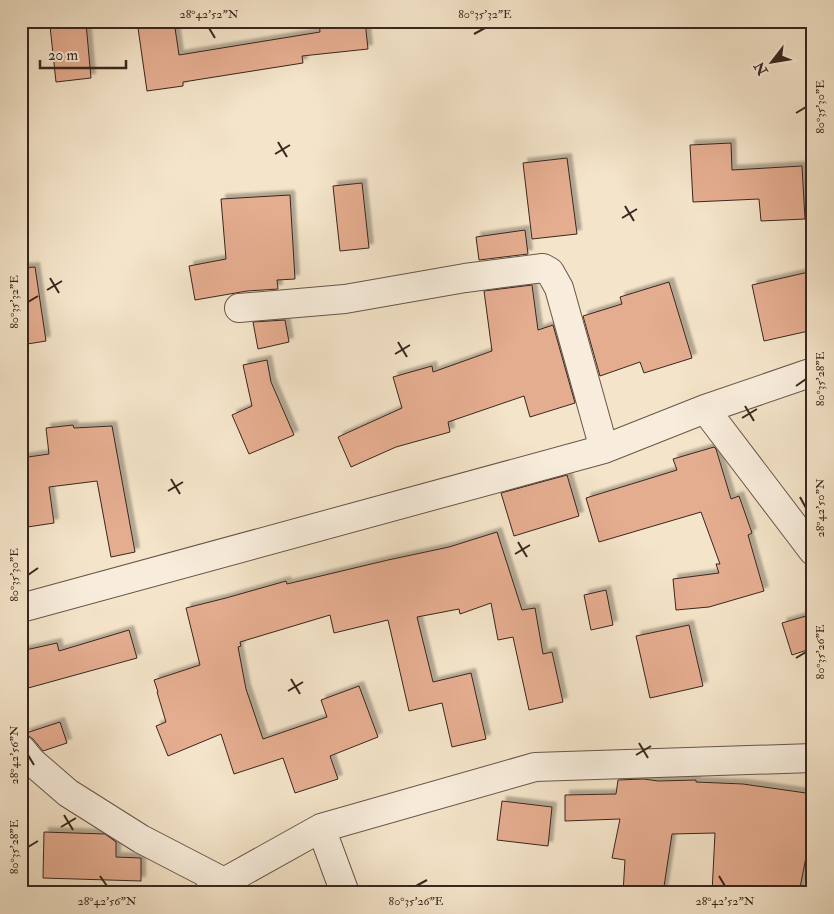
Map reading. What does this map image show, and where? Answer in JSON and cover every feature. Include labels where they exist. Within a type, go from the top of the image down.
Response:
[{"type":"street","points":[[239,308],[345,299],[465,278],[543,268],[550,272],[559,288],[604,448]]},
{"type":"street","points":[[21,608],[604,448],[705,409],[813,372]]},
{"type":"street","points":[[705,409],[813,551]]},
{"type":"street","points":[[21,749],[31,761],[68,793],[216,887],[321,828],[535,767],[813,758]]},
{"type":"street","points":[[321,828],[345,893]]},
{"type":"building","points":[[137,21],[174,21],[179,55],[320,32],[319,21],[365,21],[368,49],[302,56],[303,63],[183,82],[183,86],[147,91]]},
{"type":"building","points":[[86,23],[91,78],[56,82],[50,26]]},
{"type":"building","points":[[731,143],[732,170],[802,166],[805,219],[761,221],[759,199],[693,202],[690,145]]},
{"type":"building","points":[[567,158],[577,234],[532,239],[523,163]]},
{"type":"building","points":[[362,183],[369,248],[340,251],[333,186]]},
{"type":"building","points":[[290,195],[295,279],[277,280],[278,289],[247,291],[195,300],[189,266],[226,259],[221,199]]},
{"type":"building","points":[[525,230],[528,254],[479,260],[476,237]]},
{"type":"building","points":[[35,267],[46,341],[21,345],[21,268]]},
{"type":"building","points":[[813,271],[813,330],[764,341],[752,285]]},
{"type":"building","points":[[669,282],[692,358],[644,373],[640,362],[600,376],[583,316],[622,304],[620,297]]},
{"type":"building","points":[[532,285],[538,330],[553,325],[575,403],[530,417],[524,396],[448,422],[450,432],[396,447],[351,467],[338,437],[402,408],[393,377],[432,366],[433,372],[492,351],[484,291]]},
{"type":"building","points":[[285,320],[289,342],[258,349],[253,322]]},
{"type":"building","points":[[267,360],[271,382],[294,435],[249,454],[232,415],[252,406],[243,365]]},
{"type":"building","points":[[73,425],[74,428],[112,426],[135,552],[111,557],[97,481],[49,487],[54,523],[21,528],[21,458],[49,454],[46,428]]},
{"type":"building","points":[[714,447],[731,499],[739,496],[752,533],[748,535],[764,591],[709,607],[676,610],[673,579],[719,573],[716,564],[720,564],[701,512],[599,542],[586,498],[677,470],[673,459]]},
{"type":"building","points":[[567,475],[579,516],[514,536],[501,493]]},
{"type":"building","points":[[497,532],[522,610],[535,608],[543,654],[552,652],[563,702],[529,710],[513,637],[498,640],[491,603],[460,614],[459,609],[417,617],[433,682],[471,673],[486,739],[452,747],[442,703],[409,711],[388,620],[334,633],[330,615],[240,642],[241,646],[238,647],[246,689],[263,739],[327,717],[321,700],[359,686],[378,737],[330,756],[338,779],[295,793],[283,758],[234,774],[221,734],[168,756],[156,726],[166,722],[154,680],[200,665],[186,608],[286,581],[287,584],[449,547]]},
{"type":"building","points":[[606,590],[613,625],[591,630],[584,595]]},
{"type":"building","points":[[813,614],[813,648],[792,655],[782,623]]},
{"type":"building","points":[[689,625],[703,686],[650,698],[636,636]]},
{"type":"building","points":[[129,630],[137,658],[21,690],[21,651],[57,643],[59,651]]},
{"type":"building","points":[[60,722],[67,743],[43,751],[33,739],[23,734]]},
{"type":"building","points":[[644,779],[658,781],[696,780],[696,782],[743,784],[813,794],[813,857],[806,857],[799,893],[712,893],[715,833],[672,834],[663,893],[623,893],[625,860],[612,858],[620,819],[565,821],[565,795],[616,794],[618,780]]},
{"type":"building","points":[[502,801],[552,807],[548,846],[497,840]]},
{"type":"building","points":[[44,832],[105,834],[116,842],[116,857],[141,858],[141,881],[43,878]]}]
